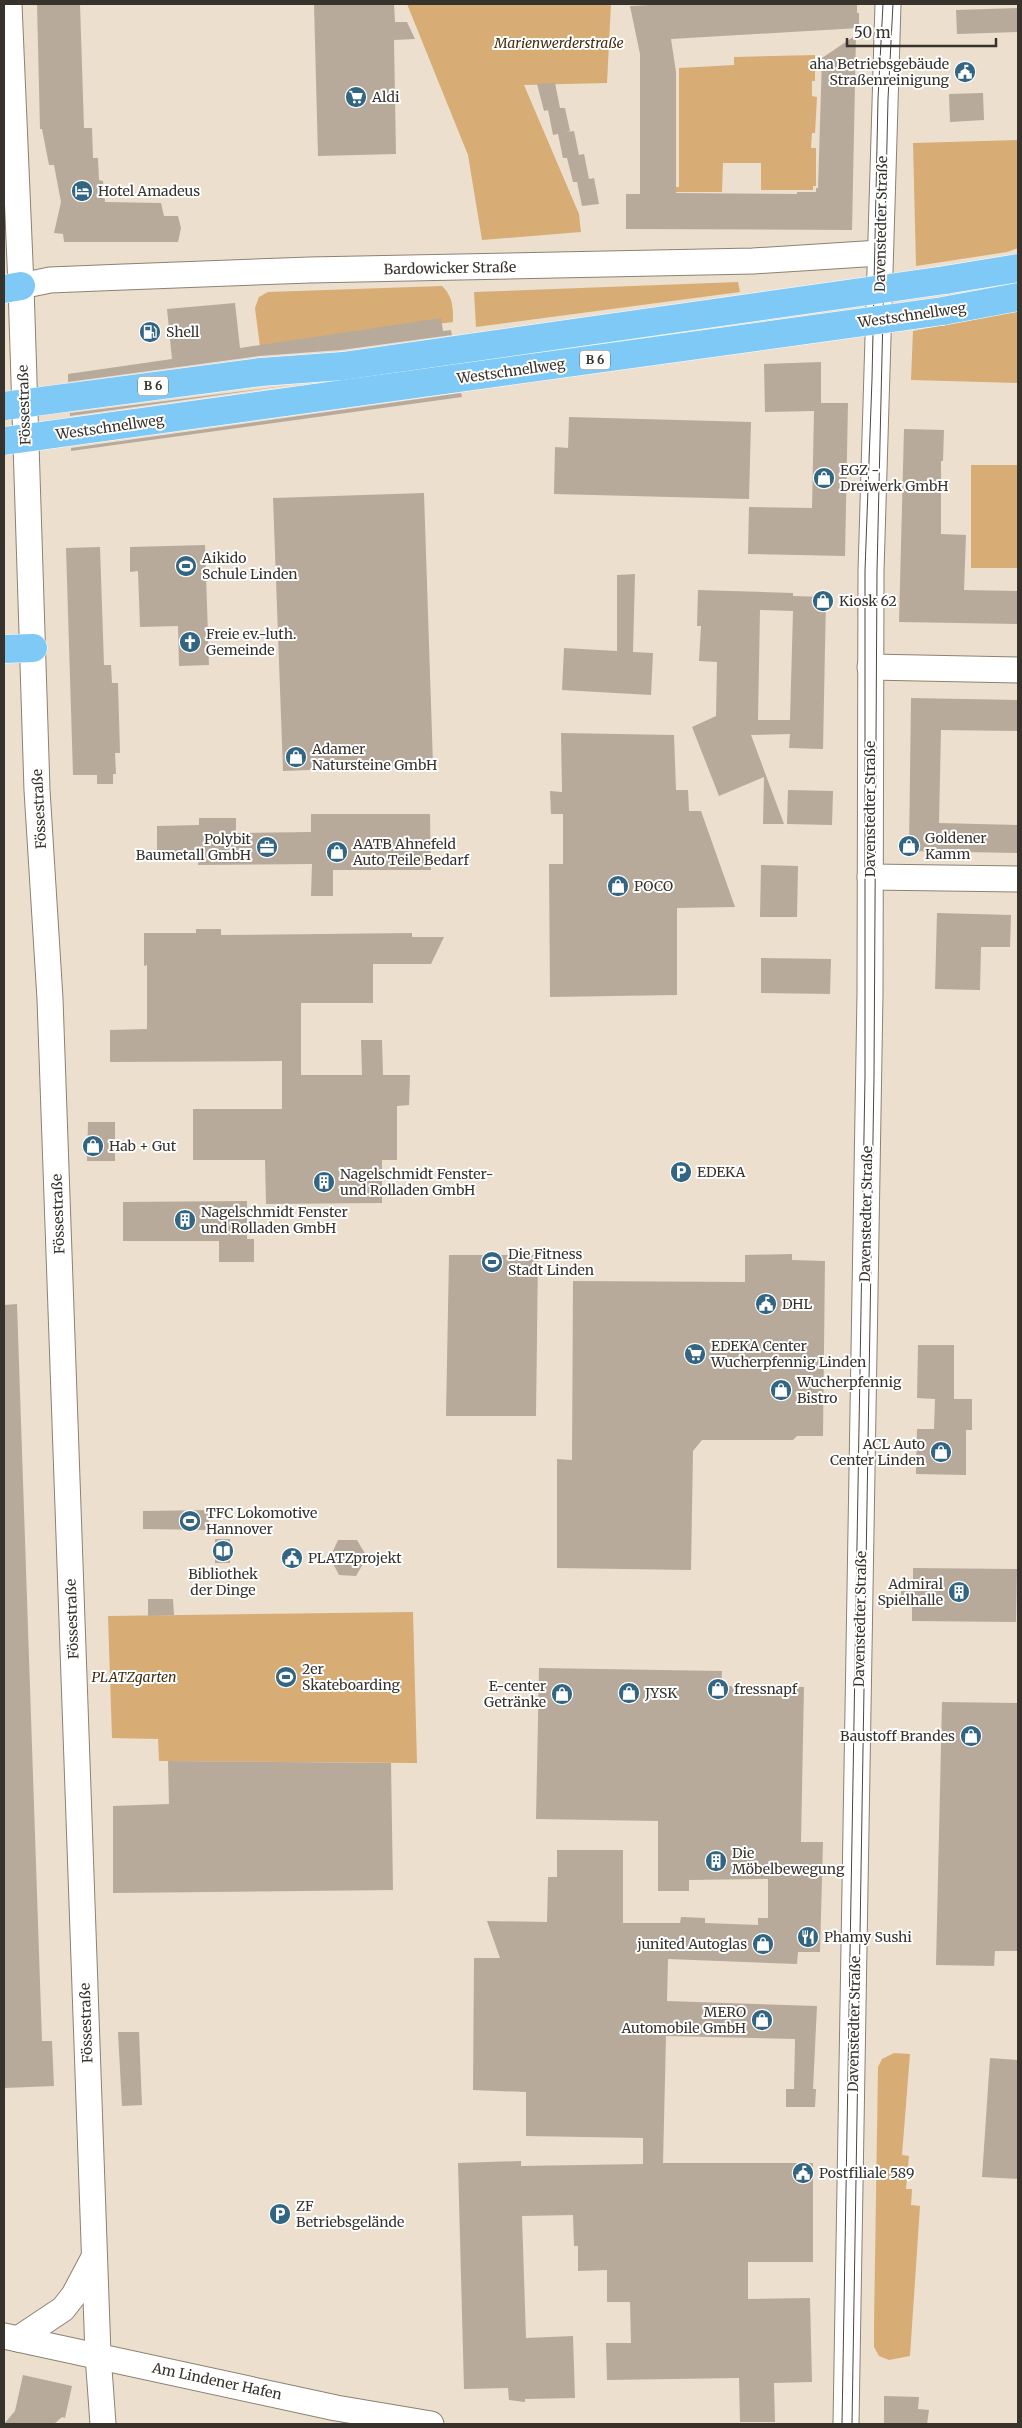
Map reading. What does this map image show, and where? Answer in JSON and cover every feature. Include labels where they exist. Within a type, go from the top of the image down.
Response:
[{"type":"highway","name":"Westschnellweg","points":[[4,406],[261,372],[343,366],[1018,268]]},
{"type":"highway","name":"Westschnellweg","points":[[4,441],[943,311],[1018,298]]},
{"type":"highway","points":[[4,649],[33,648]]},
{"type":"street","name":"Fössestraße","points":[[9,4],[13,288],[33,648],[37,790],[50,999],[94,2257],[103,2424]]},
{"type":"street","name":"Davenstedter Straße","points":[[846,2424],[868,1109],[870,667],[888,4]]},
{"type":"street","name":"Bardowicker Straße","points":[[13,288],[50,280],[124,277],[320,270],[753,261],[880,253]]},
{"type":"street","points":[[870,667],[1018,670]]},
{"type":"street","points":[[870,877],[1018,879]]},
{"type":"street","points":[[11,2338],[63,2309],[74,2295],[94,2257]]},
{"type":"street","name":"Am Lindener Hafen","points":[[11,2338],[98,2355],[336,2408],[431,2424]]},
{"type":"green space","name":"Marienwerderstraße","points":[[407,4],[611,4],[607,83],[524,85],[579,214],[581,232],[482,240],[468,155]]},
{"type":"green space","points":[[815,55],[815,81],[812,81],[812,96],[817,97],[815,133],[812,133],[811,148],[816,148],[816,186],[813,186],[813,190],[761,190],[761,163],[723,163],[722,192],[674,192],[675,187],[679,187],[679,68],[734,65],[734,57]]},
{"type":"green space","points":[[1018,140],[1018,248],[1007,252],[916,266],[913,143]]},
{"type":"green space","points":[[738,282],[740,292],[476,327],[474,292]]},
{"type":"green space","points":[[442,286],[452,302],[453,322],[260,347],[255,308],[259,297],[268,292]]},
{"type":"green space","points":[[1018,311],[1018,383],[911,380],[913,331]]},
{"type":"green space","points":[[971,465],[1018,465],[1018,568],[971,568]]},
{"type":"green space","name":"2er Skateboarding","points":[[413,1612],[417,1763],[159,1761],[158,1739],[112,1738],[108,1616]]},
{"type":"green space","points":[[894,2053],[910,2054],[902,2155],[909,2156],[906,2189],[912,2189],[911,2205],[920,2206],[910,2356],[889,2360],[879,2356],[874,2347],[878,2067],[882,2059]]},
{"type":"building","points":[[37,4],[80,4],[84,128],[92,128],[93,158],[98,158],[99,180],[103,181],[105,202],[161,203],[164,216],[178,216],[181,228],[178,242],[64,242],[63,234],[54,233],[61,202],[54,165],[49,165],[42,129],[40,129]]},
{"type":"building","name":"Aldi","points":[[314,4],[394,4],[395,22],[407,22],[415,39],[394,40],[396,154],[318,156]]},
{"type":"building","points":[[669,4],[857,4],[859,28],[671,39],[676,72],[676,193],[797,194],[797,192],[816,192],[816,188],[818,188],[822,58],[856,35],[852,230],[626,229],[626,194],[640,194],[640,54],[630,6]]},
{"type":"building","points":[[1018,8],[1018,32],[957,34],[956,10]]},
{"type":"building","points":[[555,83],[560,108],[565,108],[570,131],[566,132],[574,131],[579,155],[584,154],[589,179],[594,178],[599,204],[582,206],[577,182],[573,182],[567,158],[563,158],[558,134],[553,135],[548,110],[544,111],[537,84]]},
{"type":"building","points":[[983,93],[984,120],[950,122],[949,94]]},
{"type":"building","points":[[235,303],[240,348],[441,318],[443,331],[451,330],[452,335],[341,350],[259,356],[68,382],[68,374],[172,359],[167,309]]},
{"type":"building","points":[[821,362],[821,403],[848,403],[845,556],[748,554],[749,507],[812,508],[814,411],[765,412],[764,364]]},
{"type":"building","points":[[291,385],[70,416],[70,413]]},
{"type":"building","points":[[461,393],[462,397],[71,451],[71,448]]},
{"type":"building","points":[[569,417],[751,422],[749,499],[554,494],[555,447],[568,448]]},
{"type":"building","points":[[904,429],[944,430],[943,461],[941,461],[941,534],[966,535],[964,590],[1018,591],[1018,624],[899,622]]},
{"type":"building","points":[[424,493],[433,765],[283,771],[273,498]]},
{"type":"building","points":[[205,545],[209,665],[179,666],[178,626],[140,627],[138,571],[130,572],[130,547]]},
{"type":"building","points":[[100,547],[104,665],[111,665],[112,683],[118,683],[120,753],[115,753],[116,774],[113,774],[113,784],[97,784],[97,775],[73,775],[66,548]]},
{"type":"building","points":[[635,574],[633,652],[653,653],[651,695],[562,690],[564,648],[617,651],[617,575]]},
{"type":"building","points":[[698,590],[793,593],[793,596],[826,597],[823,749],[789,748],[790,734],[751,735],[784,824],[763,824],[764,777],[719,796],[692,727],[716,716],[717,662],[699,661],[701,626],[697,626]],"holes":[[[760,610],[793,611],[790,720],[758,720]]]},
{"type":"building","points":[[911,698],[1018,700],[1018,731],[941,730],[939,823],[1018,825],[1018,853],[909,851]]},
{"type":"building","name":"POCO","points":[[561,733],[674,735],[676,790],[688,790],[689,811],[701,811],[735,907],[677,908],[677,995],[550,997],[549,864],[563,864],[563,814],[551,814],[550,791],[562,792]]},
{"type":"building","points":[[788,790],[833,791],[832,825],[787,824]]},
{"type":"building","points":[[311,814],[430,814],[431,870],[333,870],[333,896],[311,896],[312,864],[198,865],[199,859],[157,859],[157,826],[199,825],[199,818],[236,818],[236,833],[311,832]]},
{"type":"building","points":[[761,865],[798,866],[797,917],[760,917]]},
{"type":"building","points":[[937,913],[1011,915],[1010,947],[981,947],[980,990],[935,989]]},
{"type":"building","points":[[196,929],[221,929],[221,935],[412,933],[412,937],[444,937],[431,964],[373,964],[373,1003],[301,1003],[301,1075],[362,1075],[361,1040],[382,1040],[383,1075],[410,1075],[409,1105],[397,1106],[397,1160],[382,1160],[382,1203],[266,1204],[265,1160],[193,1160],[193,1109],[282,1109],[282,1061],[110,1062],[110,1030],[147,1029],[147,965],[144,966],[144,933],[196,933]]},
{"type":"building","points":[[761,958],[831,959],[830,994],[761,993]]},
{"type":"building","points":[[88,1122],[115,1122],[115,1161],[87,1161]]},
{"type":"building","name":"Nagelschmidt Fenster und Rolladen GmbH","points":[[247,1201],[247,1239],[254,1239],[254,1262],[219,1262],[219,1241],[123,1241],[123,1202]]},
{"type":"building","points":[[792,1254],[792,1260],[825,1261],[823,1436],[797,1436],[793,1440],[702,1440],[693,1451],[691,1570],[557,1568],[557,1459],[572,1460],[573,1281],[745,1282],[745,1255]]},
{"type":"building","points":[[449,1255],[538,1255],[536,1416],[446,1416]]},
{"type":"building","points":[[17,1304],[42,2041],[52,2041],[54,2086],[4,2088],[4,1305]]},
{"type":"building","points":[[918,1345],[954,1345],[954,1399],[972,1399],[972,1430],[966,1430],[966,1475],[916,1474],[917,1429],[934,1429],[935,1399],[917,1398]]},
{"type":"building","points":[[208,1510],[209,1530],[143,1529],[143,1511]]},
{"type":"building","name":"Bibliothek der Dinge","points":[[215,1539],[230,1539],[230,1563],[215,1563]]},
{"type":"building","points":[[338,1540],[357,1540],[367,1557],[356,1576],[339,1575],[330,1558]]},
{"type":"building","name":"Admiral Spielhalle","points":[[913,1568],[1017,1569],[1016,1622],[912,1621],[912,1600],[901,1600],[901,1584],[913,1584]]},
{"type":"building","points":[[148,1599],[173,1599],[174,1615],[148,1616]]},
{"type":"building","points":[[539,1668],[722,1671],[721,1686],[804,1687],[801,1842],[823,1842],[820,1952],[798,1952],[797,1964],[668,1959],[667,2001],[817,2006],[813,2089],[816,2089],[815,2107],[786,2107],[786,2089],[794,2089],[795,2039],[666,2036],[663,2163],[813,2163],[813,2262],[748,2262],[748,2299],[810,2298],[812,2382],[774,2383],[775,2422],[740,2422],[739,2378],[607,2380],[606,2343],[631,2343],[630,2302],[607,2302],[607,2270],[578,2271],[578,2246],[574,2246],[573,2215],[522,2216],[526,2338],[573,2336],[575,2398],[525,2399],[525,2402],[509,2400],[508,2388],[464,2389],[458,2163],[521,2161],[521,2166],[643,2164],[643,2138],[526,2136],[526,2092],[473,2090],[474,1958],[500,1958],[487,1921],[547,1922],[548,1877],[557,1877],[557,1850],[623,1850],[623,1923],[680,1923],[681,1917],[705,1918],[705,1923],[758,1925],[758,1918],[768,1918],[768,1879],[689,1880],[689,1891],[658,1891],[658,1821],[536,1819]]},
{"type":"building","points":[[942,1702],[1018,1703],[1018,1951],[995,1951],[994,1966],[936,1965]]},
{"type":"building","points":[[168,1761],[391,1763],[393,1890],[113,1893],[113,1806],[169,1804]]},
{"type":"building","points":[[118,2032],[139,2032],[142,2105],[122,2106]]},
{"type":"building","points":[[990,2058],[1018,2060],[1018,2179],[982,2177]]},
{"type":"building","points":[[23,2375],[72,2386],[65,2418],[62,2417],[54,2424],[4,2424],[15,2411]]},
{"type":"building","points":[[884,2396],[919,2397],[918,2409],[929,2410],[927,2424],[884,2424]]},
{"type":"tram line","points":[[842,2424],[865,1076],[865,571],[872,379],[878,99],[883,4]]},
{"type":"tram line","points":[[852,2424],[874,1076],[877,571],[888,99],[893,4]]},
{"type":"place","name":"aha Betriebsgebäude Straßenreinigung","points":[[965,72]]},
{"type":"place","name":"Aldi","points":[[356,97]]},
{"type":"place","name":"Hotel Amadeus","points":[[82,191]]},
{"type":"place","name":"Shell","points":[[150,332]]},
{"type":"place","name":"EGZ - Dreiwerk GmbH","points":[[824,478]]},
{"type":"place","name":"Aikido Schule Linden","points":[[186,566]]},
{"type":"place","name":"Kiosk 62","points":[[823,601]]},
{"type":"place","name":"Freie ev.-luth. Gemeinde","points":[[190,642]]},
{"type":"place","name":"Adamer Natursteine GmbH","points":[[296,757]]},
{"type":"place","name":"Goldener Kamm","points":[[909,846]]},
{"type":"place","name":"Polybit Baumetall GmbH","points":[[267,847]]},
{"type":"place","name":"AATB Ahnefeld Auto Teile Bedarf","points":[[337,852]]},
{"type":"place","name":"POCO","points":[[618,886]]},
{"type":"place","name":"Hab + Gut","points":[[93,1146]]},
{"type":"place","name":"EDEKA","points":[[681,1172]]},
{"type":"place","name":"Nagelschmidt Fenster- und Rolladen GmbH","points":[[324,1182]]},
{"type":"place","name":"Nagelschmidt Fenster und Rolladen GmbH","points":[[185,1220]]},
{"type":"place","name":"Die Fitness Stadt Linden","points":[[492,1262]]},
{"type":"place","name":"DHL","points":[[766,1304]]},
{"type":"place","name":"EDEKA Center Wucherpfennig Linden","points":[[695,1354]]},
{"type":"place","name":"Wucherpfennig Bistro","points":[[781,1390]]},
{"type":"place","name":"ACL Auto Center Linden","points":[[941,1452]]},
{"type":"place","name":"TFC Lokomotive Hannover","points":[[190,1521]]},
{"type":"place","name":"Bibliothek der Dinge","points":[[223,1551]]},
{"type":"place","name":"PLATZprojekt","points":[[292,1558]]},
{"type":"place","name":"Admiral Spielhalle","points":[[959,1592]]},
{"type":"place","name":"2er Skateboarding","points":[[286,1677]]},
{"type":"place","name":"fressnapf","points":[[718,1689]]},
{"type":"place","name":"JYSK","points":[[629,1693]]},
{"type":"place","name":"E-center Getränke","points":[[562,1694]]},
{"type":"place","name":"Baustoff Brandes","points":[[971,1736]]},
{"type":"place","name":"Die Möbelbewegung","points":[[716,1861]]},
{"type":"place","name":"Phamy Sushi","points":[[808,1937]]},
{"type":"place","name":"junited Autoglas","points":[[763,1944]]},
{"type":"place","name":"MERO Automobile GmbH","points":[[762,2020]]},
{"type":"place","name":"Postfiliale 589","points":[[803,2173]]},
{"type":"place","name":"ZF Betriebsgelände","points":[[280,2214]]},
{"type":"park label","name":"PLATZgarten","points":[[134,1677]]}]
